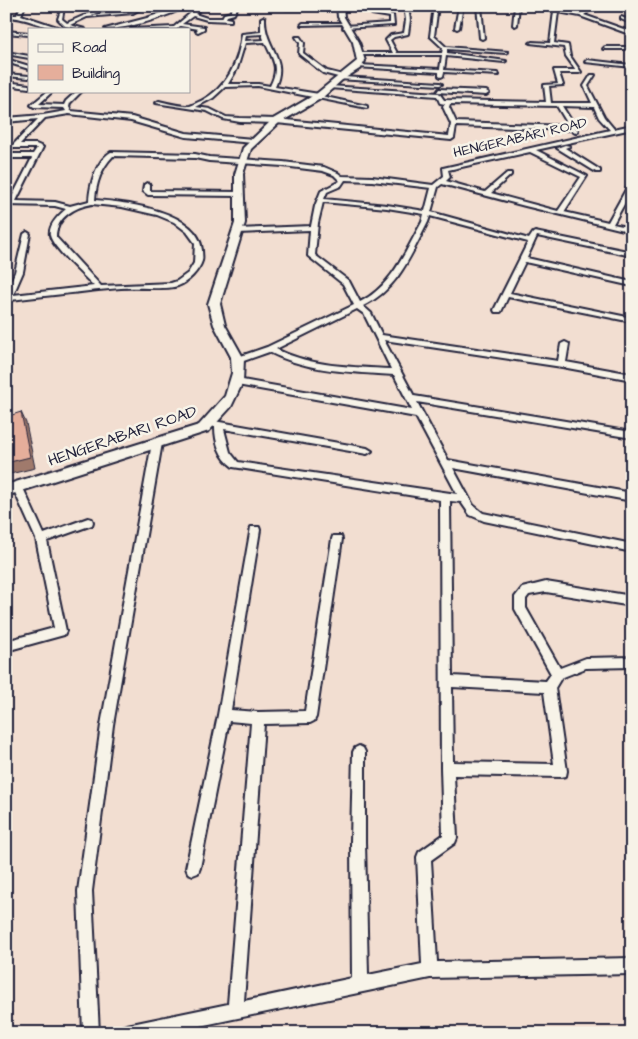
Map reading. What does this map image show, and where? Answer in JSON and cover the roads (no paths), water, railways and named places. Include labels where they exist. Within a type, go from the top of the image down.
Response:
[{"type":"main road","points":[[238,360],[215,318],[214,304],[240,222],[239,174],[242,160],[247,148],[276,120],[318,96],[340,77],[358,66],[361,61],[356,41],[344,26],[339,14],[340,7]]},
{"type":"main road","name":"HENGERABARI ROAD","points":[[6,492],[214,424],[230,399],[237,382],[238,360]]},
{"type":"street","points":[[20,16],[23,6]]},
{"type":"street","points":[[52,6],[51,8],[63,9],[60,19],[68,25],[79,28]]},
{"type":"street","points":[[68,25],[110,6]]},
{"type":"street","points":[[89,17],[134,12],[143,6]]},
{"type":"street","points":[[111,28],[186,6]]},
{"type":"street","points":[[179,27],[202,6]]},
{"type":"street","points":[[223,19],[225,16],[233,13],[236,6]]},
{"type":"street","points":[[303,24],[344,26],[392,24],[392,16],[372,13],[373,6]]},
{"type":"street","points":[[395,53],[388,40],[393,36],[406,34],[408,20],[406,6]]},
{"type":"street","points":[[436,6],[432,36],[445,48],[506,52]]},
{"type":"street","points":[[457,28],[461,6]]},
{"type":"street","points":[[479,6],[482,38]]},
{"type":"street","points":[[515,25],[517,6]]},
{"type":"street","points":[[535,6],[581,15],[632,34]]},
{"type":"street","points":[[581,15],[593,6]]},
{"type":"street","points":[[622,6],[632,11]]},
{"type":"street","points":[[288,8],[340,7]]},
{"type":"street","points":[[552,44],[556,9]]},
{"type":"street","points":[[192,14],[207,19],[230,20]]},
{"type":"street","points":[[6,16],[20,16],[58,28]]},
{"type":"street","points":[[263,18],[263,33],[280,68],[277,79],[272,87]]},
{"type":"street","points":[[622,18],[632,24]]},
{"type":"street","points":[[133,22],[141,27]]},
{"type":"street","points":[[613,26],[632,24]]},
{"type":"street","points":[[138,28],[202,28],[198,31]]},
{"type":"street","points":[[6,32],[28,34]]},
{"type":"street","points":[[190,108],[211,97],[224,86],[234,73],[244,34],[263,33]]},
{"type":"street","points":[[298,38],[302,43],[301,53],[325,72],[340,77],[440,84]]},
{"type":"street","points":[[243,42],[266,41]]},
{"type":"street","points":[[532,43],[566,46],[568,56],[579,72],[556,72],[561,86],[546,85],[549,104]]},
{"type":"street","points":[[445,48],[439,93],[442,102],[596,105]]},
{"type":"street","points":[[605,48],[632,48]]},
{"type":"street","points":[[6,53],[28,57]]},
{"type":"street","points":[[359,54],[443,54],[504,61]]},
{"type":"street","points":[[6,60],[28,67]]},
{"type":"street","points":[[587,62],[632,68]]},
{"type":"street","points":[[358,66],[497,74]]},
{"type":"street","points":[[6,75],[28,77]]},
{"type":"street","points":[[593,76],[586,86],[613,131]]},
{"type":"street","points":[[6,83],[28,87]]},
{"type":"street","points":[[224,86],[258,85],[272,87],[365,107]]},
{"type":"street","points":[[329,87],[439,93],[486,93]]},
{"type":"street","points":[[50,92],[34,105],[113,115],[186,135],[253,141]]},
{"type":"street","points":[[68,110],[68,102],[79,92]]},
{"type":"street","points":[[159,103],[208,110],[225,118],[240,120],[276,120],[451,138],[454,124],[446,108],[448,102]]},
{"type":"street","points":[[558,104],[580,139]]},
{"type":"street","points":[[6,120],[43,117],[68,110]]},
{"type":"street","points":[[7,299],[99,288],[176,284],[191,274],[199,261],[199,249],[193,235],[174,220],[146,209],[118,203],[92,202],[70,208],[55,204],[9,203],[36,156],[39,146],[15,146],[43,117]]},
{"type":"street","points":[[454,124],[573,128]]},
{"type":"street","name":"HENGERABARI ROAD","points":[[435,187],[447,177],[446,169],[632,127]]},
{"type":"street","points":[[560,213],[584,176],[598,171],[560,148],[568,146],[564,143]]},
{"type":"street","points":[[531,150],[584,176]]},
{"type":"street","points":[[92,202],[99,170],[103,162],[111,154],[195,156],[209,160],[242,160],[324,169],[339,178],[343,181],[340,185],[324,191],[320,200],[311,256],[346,283],[358,306],[367,313],[396,372],[469,508],[475,514],[484,518],[632,548]]},
{"type":"street","points":[[6,156],[36,156]]},
{"type":"street","points":[[486,194],[509,174]]},
{"type":"street","points":[[238,360],[270,349],[375,297],[388,285],[400,268],[425,222],[435,187],[372,178],[339,178]]},
{"type":"street","points":[[443,182],[632,230]]},
{"type":"street","points":[[610,224],[632,184]]},
{"type":"street","points":[[147,185],[146,191],[148,193],[239,194]]},
{"type":"street","points":[[320,200],[427,213],[495,234],[531,241]]},
{"type":"street","points":[[70,208],[54,227],[53,237],[99,288]]},
{"type":"street","points":[[238,231],[314,228]]},
{"type":"street","points":[[7,299],[19,272],[27,234]]},
{"type":"street","points":[[498,310],[535,234],[632,254]]},
{"type":"street","points":[[522,260],[632,284]]},
{"type":"street","points":[[506,294],[632,320]]},
{"type":"street","points":[[380,338],[562,364],[632,377]]},
{"type":"street","points":[[562,364],[565,344]]},
{"type":"street","points":[[270,349],[280,355],[308,363],[396,372]]},
{"type":"street","points":[[237,382],[419,414]]},
{"type":"street","points":[[410,398],[632,435]]},
{"type":"street","points":[[214,424],[367,451]]},
{"type":"street","points":[[214,424],[226,456],[230,462],[236,465],[445,497],[464,498]]},
{"type":"street","points":[[91,1033],[85,890],[107,725],[157,443]]},
{"type":"street","points":[[445,463],[632,497]]},
{"type":"street","points":[[6,646],[60,631],[41,539],[18,488]]},
{"type":"street","points":[[430,970],[424,857],[450,838],[447,768],[445,497]]},
{"type":"street","points":[[41,539],[88,522]]},
{"type":"street","points":[[193,868],[224,715],[255,530]]},
{"type":"street","points":[[224,715],[258,718],[310,717],[337,539]]},
{"type":"street","points":[[557,674],[522,609],[520,598],[526,591],[551,588],[632,601]]},
{"type":"street","points":[[447,768],[561,771],[550,686],[557,674],[586,663],[632,662]]},
{"type":"street","points":[[446,681],[550,686]]},
{"type":"street","points":[[235,1010],[258,718]]},
{"type":"street","points":[[359,752],[360,985]]},
{"type":"street","points":[[127,1033],[430,970],[632,966]]}]
